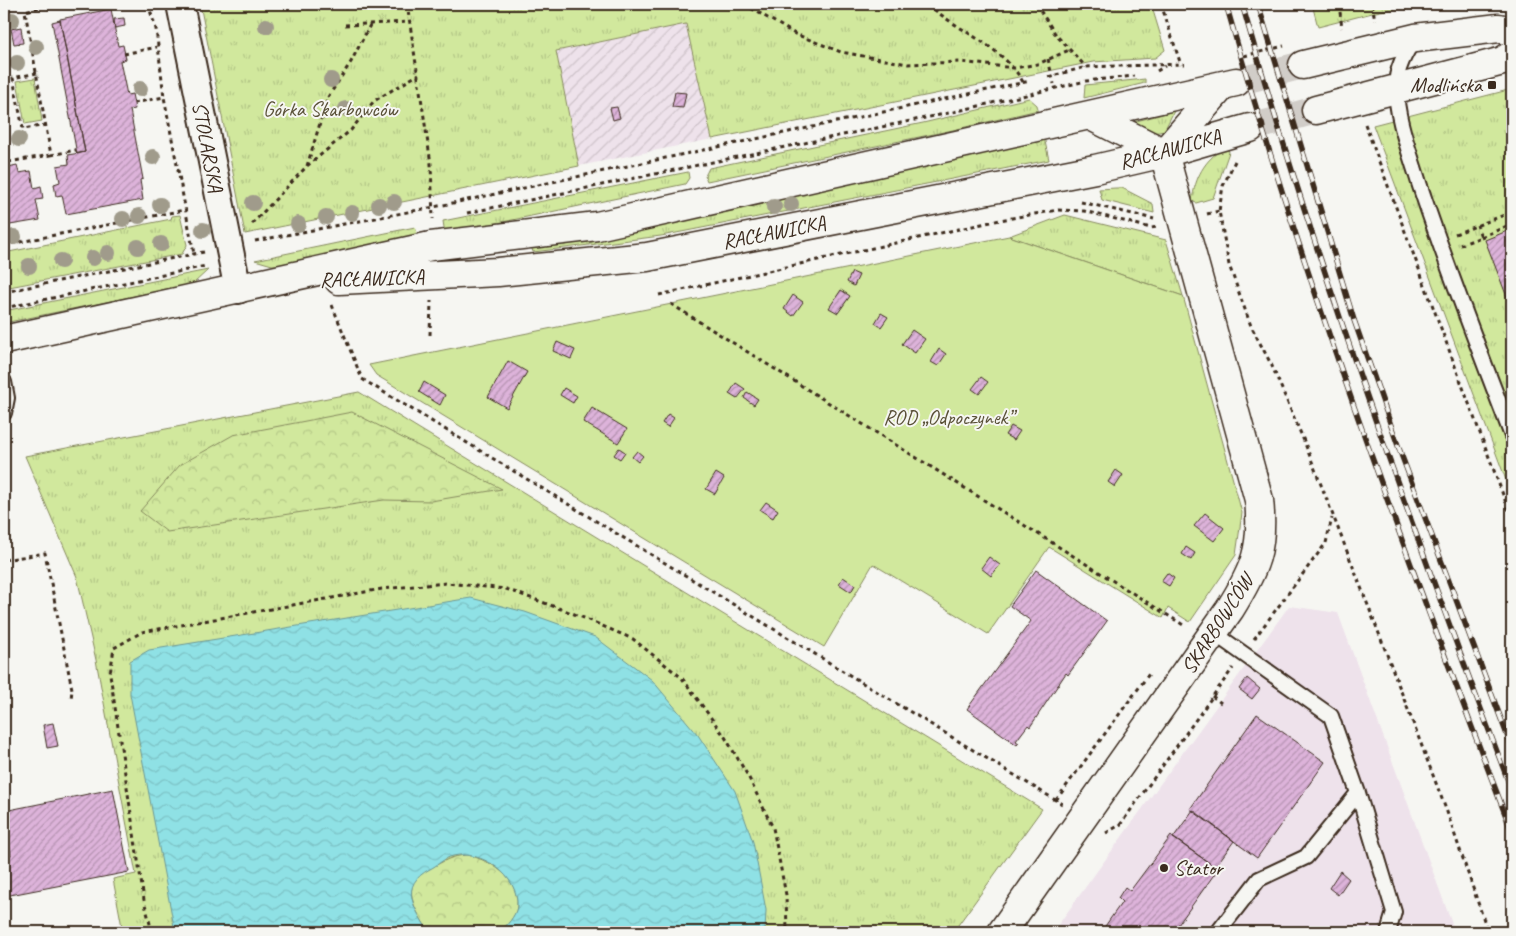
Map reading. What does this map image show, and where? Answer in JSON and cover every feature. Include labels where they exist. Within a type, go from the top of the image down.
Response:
[{"type":"street","name":"STOLARSKA","points":[[180,4],[238,290]]},
{"type":"street","points":[[1295,55],[1499,28],[1512,31]]},
{"type":"street","points":[[1316,110],[1504,61],[1512,55]]},
{"type":"street","name":"RACŁAWICKA","points":[[4,340],[290,279],[432,246],[596,226],[1091,116],[1233,75]]},
{"type":"street","points":[[1091,116],[1164,153],[1233,75]]},
{"type":"street","name":"RACŁAWICKA","points":[[290,279],[322,281],[522,270],[647,257],[1095,169],[1164,153],[1250,128]]},
{"type":"street","name":"SKARBOWCÓW","points":[[1002,932],[1211,637],[1254,568],[1261,535],[1260,505],[1164,153]]},
{"type":"street","points":[[522,270],[515,258],[515,247],[528,233]]},
{"type":"lane","points":[[1415,38],[1400,65],[1396,89],[1412,159],[1441,246],[1512,436]]},
{"type":"lane","points":[[4,382],[7,398],[4,413]]},
{"type":"lane","points":[[1211,637],[1243,654],[1331,716],[1358,793],[1394,912],[1388,932]]},
{"type":"lane","points":[[1218,932],[1259,879],[1306,857],[1358,793]]},
{"type":"path","points":[[51,155],[47,125],[24,11],[54,4]]},
{"type":"path","points":[[148,4],[156,29],[164,97],[184,210],[194,254]]},
{"type":"path","points":[[407,4],[431,164],[433,220]]},
{"type":"path","points":[[744,4],[795,34],[841,52],[908,64],[960,62],[1015,68],[1038,64],[1069,50]]},
{"type":"path","points":[[928,4],[941,16],[1002,55],[1015,68],[1023,82]]},
{"type":"path","points":[[1036,4],[1056,35],[1086,67]]},
{"type":"path","points":[[1050,76],[1086,67],[1181,65],[1161,4]]},
{"type":"path","points":[[1339,4],[1343,31]]},
{"type":"path","points":[[1372,4],[1376,23]]},
{"type":"path","points":[[345,24],[410,22]]},
{"type":"path","points":[[307,166],[328,97],[351,62],[371,24]]},
{"type":"path","points":[[124,54],[157,47]]},
{"type":"path","points":[[1233,75],[1295,55]]},
{"type":"path","points":[[1048,60],[1050,76],[1054,84]]},
{"type":"path","points":[[1149,74],[1165,66]]},
{"type":"path","points":[[37,73],[13,78],[23,129],[47,125]]},
{"type":"path","points":[[246,230],[307,166],[351,130],[374,101],[419,74]]},
{"type":"path","points":[[462,214],[949,113],[1086,81],[1143,75]]},
{"type":"path","points":[[246,243],[434,207],[1030,81]]},
{"type":"path","points":[[134,103],[164,97]]},
{"type":"path","points":[[1364,121],[1512,519]]},
{"type":"path","points":[[8,162],[76,150]]},
{"type":"path","points":[[1242,154],[1229,170],[1219,203],[1221,225],[1230,265],[1251,326],[1272,366],[1300,433],[1447,812],[1488,932]]},
{"type":"path","points":[[1084,211],[1082,202],[1113,208],[1158,221]]},
{"type":"path","points":[[4,245],[184,210]]},
{"type":"path","points":[[659,295],[1000,220],[1058,210],[1084,211],[1150,228],[1165,224]]},
{"type":"path","points":[[1441,246],[1477,226],[1512,212]]},
{"type":"path","points":[[428,221],[438,219]]},
{"type":"path","points":[[1441,246],[1481,237],[1512,224]]},
{"type":"path","points":[[1477,226],[1481,237]]},
{"type":"path","points":[[4,292],[210,250]]},
{"type":"path","points":[[4,308],[208,266]]},
{"type":"path","points":[[322,281],[362,379],[1056,800],[1150,672]]},
{"type":"path","points":[[671,304],[1211,637]]},
{"type":"path","points":[[1107,832],[1120,825],[1212,696],[1326,543],[1332,517]]},
{"type":"path","points":[[4,560],[45,553],[72,689],[71,700]]},
{"type":"path","points":[[152,932],[144,900],[110,674],[114,648],[142,632],[382,589],[446,583],[506,589],[572,613],[634,639],[682,678],[726,737],[748,776],[773,828],[786,895],[787,932]]},
{"type":"path","points":[[1212,696],[1221,702]]},
{"type":"path","points":[[1483,932],[1485,926]]},
{"type":"shaded area","points":[[686,24],[712,139],[579,166],[556,51]]},
{"type":"shaded area","points":[[1289,606],[1338,613],[1455,932],[1053,932]]},
{"type":"green space","name":"Górka Skarbowców","points":[[200,4],[1151,4],[1165,50],[1155,58],[1093,62],[712,139],[686,24],[556,51],[579,166],[245,234]]},
{"type":"green space","points":[[1312,4],[1427,4],[1380,11],[1318,27]]},
{"type":"green space","points":[[35,78],[42,121],[25,124],[17,81]]},
{"type":"green space","points":[[1145,79],[1145,83],[1084,98],[1085,85]]},
{"type":"green space","points":[[1512,89],[1512,496],[1373,125]]},
{"type":"green space","points":[[1029,98],[1037,105],[1038,110],[953,130],[707,181],[705,176],[709,168],[923,123]]},
{"type":"green space","points":[[1174,111],[1164,131],[1150,132],[1129,123]]},
{"type":"green space","points":[[1044,137],[1049,160],[661,236],[533,252],[532,249],[532,246],[884,176]]},
{"type":"green space","points":[[1224,148],[1228,149],[1229,152],[1213,198],[1196,203],[1192,201],[1195,185],[1202,170],[1211,158]]},
{"type":"green space","points":[[688,172],[689,178],[685,184],[445,234],[443,221]]},
{"type":"green space","points":[[1122,188],[1153,204],[1154,213],[1102,200],[1099,189]]},
{"type":"green space","points":[[180,215],[187,245],[182,254],[4,288],[4,253],[171,219],[172,216]]},
{"type":"green space","points":[[1065,215],[1166,240],[1183,296],[1009,236]]},
{"type":"green space","points":[[415,227],[419,239],[286,265],[272,265],[255,260]]},
{"type":"green space","name":"ROD „Odpoczynek”","points":[[1009,236],[1183,296],[1242,513],[1236,555],[1190,622],[1168,608],[1163,618],[1049,547],[988,634],[873,564],[824,647],[376,375],[369,365]]},
{"type":"green space","points":[[208,270],[193,284],[4,323],[4,311]]},
{"type":"green space","points":[[359,392],[1042,809],[953,932],[151,932],[147,927],[147,932],[123,932],[113,879],[136,874],[96,660],[77,577],[25,456]]},
{"type":"green space","points":[[352,412],[502,489],[431,501],[384,500],[167,532],[140,511],[180,465],[233,435]]},
{"type":"green space","points":[[467,855],[476,857],[494,866],[508,879],[516,896],[517,906],[515,914],[500,932],[429,932],[413,902],[412,887],[415,879],[421,873],[444,861],[456,856]]},
{"type":"water","points":[[471,598],[525,612],[595,637],[652,680],[698,735],[735,791],[753,842],[766,910],[765,932],[500,932],[508,924],[516,911],[516,896],[512,885],[497,867],[475,857],[464,855],[447,858],[420,876],[414,883],[412,898],[414,906],[429,932],[175,932],[130,694],[130,661],[149,650]]},
{"type":"building","points":[[111,9],[118,46],[123,45],[126,59],[120,61],[127,95],[132,94],[135,109],[130,110],[143,179],[140,180],[143,200],[66,214],[62,195],[56,196],[54,184],[60,182],[57,166],[69,164],[68,155],[85,152],[60,19]]},
{"type":"building","points":[[124,18],[125,26],[115,28],[114,19]]},
{"type":"building","points":[[60,20],[85,152],[77,154],[52,22]]},
{"type":"building","points":[[21,27],[23,43],[14,44],[11,29]]},
{"type":"building","points":[[675,92],[686,93],[683,108],[672,107]]},
{"type":"building","points":[[617,107],[620,118],[613,120],[610,108]]},
{"type":"building","points":[[4,140],[9,167],[4,168]]},
{"type":"building","points":[[17,165],[19,173],[31,171],[34,188],[41,186],[43,199],[36,200],[40,220],[4,226],[4,168]]},
{"type":"building","points":[[1512,229],[1512,310],[1485,240]]},
{"type":"building","points":[[852,272],[859,275],[854,286],[847,282]]},
{"type":"building","points":[[841,290],[850,296],[838,313],[829,308]]},
{"type":"building","points":[[793,295],[803,302],[793,316],[784,309]]},
{"type":"building","points":[[881,313],[888,317],[881,327],[875,323]]},
{"type":"building","points":[[912,330],[925,339],[915,353],[902,344]]},
{"type":"building","points":[[557,342],[575,350],[571,359],[553,351]]},
{"type":"building","points":[[939,349],[946,354],[938,366],[931,362]]},
{"type":"building","points":[[508,361],[527,372],[507,408],[488,397]]},
{"type":"building","points":[[981,377],[988,382],[979,394],[972,389]]},
{"type":"building","points":[[424,382],[445,395],[440,405],[419,392]]},
{"type":"building","points":[[736,383],[745,389],[737,399],[729,394]]},
{"type":"building","points":[[564,388],[577,396],[573,403],[560,395]]},
{"type":"building","points":[[747,392],[758,399],[754,405],[744,398]]},
{"type":"building","points":[[592,408],[627,429],[618,443],[583,422]]},
{"type":"building","points":[[668,414],[674,418],[668,427],[662,423]]},
{"type":"building","points":[[1011,426],[1020,431],[1014,440],[1005,435]]},
{"type":"building","points":[[619,448],[625,452],[620,459],[614,455]]},
{"type":"building","points":[[637,451],[643,456],[638,462],[632,457]]},
{"type":"building","points":[[1116,470],[1123,475],[1115,487],[1108,482]]},
{"type":"building","points":[[716,473],[724,478],[715,494],[706,489]]},
{"type":"building","points":[[766,502],[778,510],[773,518],[760,510]]},
{"type":"building","points":[[1205,513],[1224,528],[1214,541],[1194,526]]},
{"type":"building","points":[[1186,547],[1195,553],[1191,560],[1182,554]]},
{"type":"building","points":[[989,557],[1000,565],[991,576],[981,568]]},
{"type":"building","points":[[1036,570],[1107,621],[1068,675],[1066,673],[1030,727],[1028,725],[1016,741],[1019,743],[1017,745],[967,709],[1031,621],[1010,606]]},
{"type":"building","points":[[1167,573],[1174,578],[1169,586],[1161,581]]},
{"type":"building","points":[[843,577],[855,585],[851,592],[839,584]]},
{"type":"building","points":[[1247,678],[1260,689],[1252,699],[1239,689]]},
{"type":"building","points":[[1257,714],[1325,762],[1257,858],[1190,809]]},
{"type":"building","points":[[53,723],[58,746],[47,748],[43,725]]},
{"type":"building","points":[[113,789],[129,872],[5,896],[4,861],[11,855],[9,843],[4,844],[4,811]]},
{"type":"building","points":[[1193,810],[1234,841],[1215,867],[1173,838]]},
{"type":"building","points":[[1171,836],[1218,869],[1173,932],[1101,932],[1122,902],[1118,898],[1125,887],[1130,891]]},
{"type":"building","points":[[1340,871],[1349,879],[1338,895],[1329,888]]},
{"type":"tunnel","points":[[1236,82],[1303,65]]},
{"type":"tunnel","points":[[1250,128],[1316,110]]},
{"type":"railway","points":[[1226,4],[1289,214],[1359,421],[1434,627],[1512,832]]},
{"type":"railway","points":[[1242,4],[1302,203],[1368,400],[1512,791]]},
{"type":"railway","points":[[1258,4],[1354,320],[1401,454],[1512,748]]},
{"type":"place","name":"Modlińska","points":[[1492,85]]},
{"type":"place","name":"Stator","points":[[1164,868]]}]
